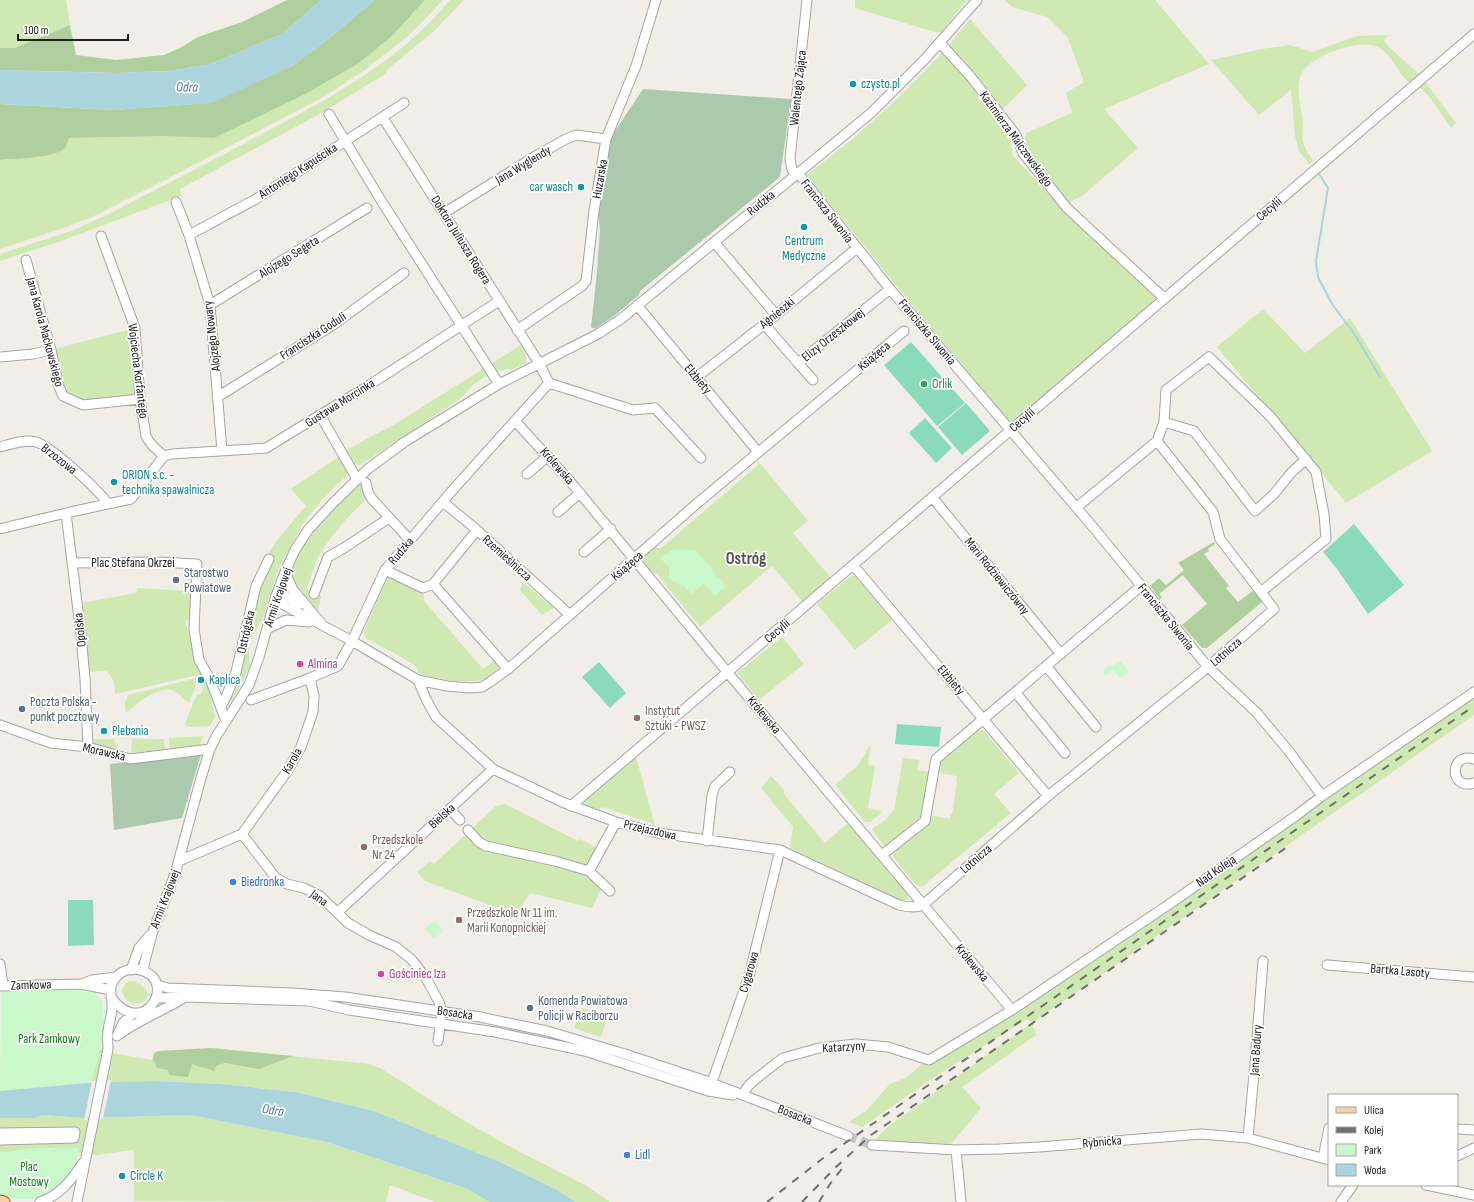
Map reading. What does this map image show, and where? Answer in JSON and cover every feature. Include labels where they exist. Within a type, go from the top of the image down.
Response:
[{"type":"main road","points":[[0,1201],[4,1202]]},
{"type":"street","name":"Huzarska","points":[[517,330],[579,288],[585,282],[593,218],[606,139],[636,66],[656,0]]},
{"type":"street","name":"Walentego Zająca","points":[[797,174],[792,170],[790,158],[807,0]]},
{"type":"street","name":"Rudzka","points":[[539,363],[605,330],[638,305],[797,174],[891,94],[940,43],[977,0]]},
{"type":"street","name":"Cecylii","points":[[571,806],[1474,34]]},
{"type":"street","name":"Kazimierza Malczewskiego","points":[[940,43],[970,77],[1016,135],[1023,153],[1067,208],[1164,298]]},
{"type":"street","name":"Antoniego Kapuścika","points":[[189,235],[256,198],[344,141],[383,118],[404,103]]},
{"type":"street","points":[[329,114],[382,202],[499,384]]},
{"type":"street","name":"Doktora Juliusza Rogera","points":[[383,118],[539,363]]},
{"type":"street","name":"Jana Wyglendy","points":[[444,213],[534,157],[566,139],[576,135],[606,139]]},
{"type":"street","name":"Francisza Siwonia","points":[[797,174],[819,199],[857,248]]},
{"type":"street","name":"Alojzego Nowary","points":[[176,202],[189,235],[210,305],[219,396],[222,451]]},
{"type":"street","name":"Alojzego Segeta","points":[[210,305],[367,208]]},
{"type":"street","name":"Wojciecha Korfantego","points":[[101,236],[135,328],[140,399],[148,441],[164,456]]},
{"type":"street","points":[[714,242],[776,315]]},
{"type":"street","name":"Franciszka Siwonia","points":[[857,248],[1010,430],[1077,507],[1208,668],[1257,713],[1288,750],[1322,796]]},
{"type":"street","name":"Agnieszki","points":[[697,377],[776,315],[857,248]]},
{"type":"street","name":"Jana Karola Maćkowskiego","points":[[26,260],[51,350],[58,384],[63,396],[83,405],[140,399]]},
{"type":"street","name":"Franciszka Goduli","points":[[219,396],[333,325],[404,273]]},
{"type":"street","name":"Elizy Orzeszkowej","points":[[764,324],[798,363],[890,288]]},
{"type":"street","name":"Gustawa Morcinka","points":[[164,456],[172,454],[266,448],[499,300]]},
{"type":"street","name":"Elżbiety","points":[[638,305],[758,452]]},
{"type":"street","name":"Książęca","points":[[276,596],[282,604],[352,641],[418,680],[447,686],[470,688],[482,687],[508,669],[694,506],[904,331]]},
{"type":"street","points":[[0,357],[33,354],[51,350]]},
{"type":"street","points":[[1077,507],[1157,441],[1164,422],[1166,390],[1209,357],[1270,416],[1316,472],[1324,514],[1326,539],[1262,592],[1220,539],[1213,512],[1157,441]]},
{"type":"street","points":[[539,363],[550,383],[633,410],[655,408],[701,458]]},
{"type":"street","name":"Armii Krajowej","points":[[144,972],[144,965],[152,934],[178,861],[200,778],[210,749],[249,685],[259,657],[276,596],[295,550],[308,530],[320,516],[357,479],[381,458],[499,384],[539,363]]},
{"type":"street","points":[[798,363],[813,380]]},
{"type":"street","name":"Rudzka","points":[[251,700],[338,666],[352,641],[385,570],[443,502],[550,383]]},
{"type":"street","points":[[320,415],[357,479]]},
{"type":"street","name":"Królewska","points":[[515,421],[580,493],[728,673],[1012,1010]]},
{"type":"street","points":[[1164,422],[1194,430],[1255,511],[1274,494],[1291,472],[1306,459]]},
{"type":"street","name":"Brzozowa","points":[[0,447],[28,441],[42,444],[101,494],[108,504]]},
{"type":"street","points":[[0,529],[131,499],[164,456]]},
{"type":"street","points":[[527,474],[548,456]]},
{"type":"street","points":[[366,483],[370,496],[410,540]]},
{"type":"street","points":[[558,512],[580,493]]},
{"type":"street","name":"Marii Rodziewiczówny","points":[[932,497],[1061,654]]},
{"type":"street","name":"Rzemieślnicza","points":[[443,502],[477,530],[570,615]]},
{"type":"street","name":"Opolska","points":[[66,513],[85,679],[88,747]]},
{"type":"street","points":[[314,594],[328,557],[389,518]]},
{"type":"street","points":[[584,552],[610,529]]},
{"type":"street","points":[[385,570],[423,588],[434,584],[477,530]]},
{"type":"street","name":"Ostrógska","points":[[221,706],[226,698],[236,672],[256,586],[269,559]]},
{"type":"street","name":"Plac Stefana Okrzei","points":[[72,563],[157,562],[197,564],[194,629],[199,660],[210,680],[226,721]]},
{"type":"street","name":"Elżbiety","points":[[853,565],[1048,796]]},
{"type":"street","name":"Książęca","points":[[285,572],[293,590],[310,610],[319,624]]},
{"type":"street","points":[[434,584],[508,669]]},
{"type":"street","points":[[882,855],[925,822],[936,759],[1047,667],[1141,586]]},
{"type":"street","name":"Lotnicza","points":[[923,905],[1048,796],[1208,668],[1274,609],[1262,592]]},
{"type":"street","name":"Książęca","points":[[276,596],[289,597],[310,610]]},
{"type":"street","name":"Książęca","points":[[266,629],[286,620],[319,624]]},
{"type":"street","points":[[1047,667],[1096,728]]},
{"type":"street","name":"Karola","points":[[242,834],[288,770],[301,747],[313,712],[314,696],[310,678]]},
{"type":"street","name":"Przejazdowa","points":[[418,680],[436,717],[493,769],[571,806],[616,822],[658,833],[780,850],[899,905],[913,907],[923,905]]},
{"type":"street","name":"Nad Koleją","points":[[954,1044],[1012,1010],[1168,905],[1322,796],[1474,692]]},
{"type":"street","points":[[1016,693],[1065,753]]},
{"type":"street","name":"Morawska","points":[[0,725],[51,743],[88,747],[130,759],[210,749]]},
{"type":"street","points":[[1474,759],[1467,758],[1461,760],[1457,764],[1455,770],[1456,776],[1461,782],[1474,784]]},
{"type":"street","name":"Bielska","points":[[338,912],[493,769]]},
{"type":"street","points":[[707,841],[712,795],[715,786],[730,772]]},
{"type":"street","points":[[450,809],[460,820]]},
{"type":"street","points":[[589,871],[616,822]]},
{"type":"street","points":[[468,830],[479,842],[486,846],[555,861],[589,871],[610,891]]},
{"type":"street","points":[[178,861],[242,834]]},
{"type":"street","name":"Jana","points":[[242,834],[276,878],[286,884],[304,888],[320,896],[348,923],[369,935],[396,946],[411,959],[426,978],[439,1002],[442,1012]]},
{"type":"street","name":"Cygarowa","points":[[710,1087],[749,976],[780,850]]},
{"type":"street","name":"Armii Krajowej","points":[[131,970],[139,948],[152,934]]},
{"type":"street","name":"Jana Badury","points":[[1248,1138],[1254,1085],[1263,961]]},
{"type":"street","name":"Zamkowa","points":[[0,964],[1,986],[81,984],[111,993]]},
{"type":"street","name":"Bartka Lasoty","points":[[1327,965],[1474,977]]},
{"type":"street","points":[[77,1202],[108,1049],[108,1032],[112,1004],[111,985],[116,977],[122,972],[131,970],[144,972],[153,978],[157,985],[157,998],[150,1008],[133,1013],[123,1022],[117,1036],[108,1049]]},
{"type":"street","name":"Zamkowa","points":[[81,984],[92,980],[116,977]]},
{"type":"street","name":"Bosacka","points":[[157,985],[168,988],[222,989],[321,995],[486,1018],[547,1031],[625,1054],[710,1087],[721,1094],[742,1095],[757,1100],[848,1136]]},
{"type":"street","points":[[111,993],[120,1007],[133,1013]]},
{"type":"street","points":[[117,1036],[136,1022],[171,1006],[186,997]]},
{"type":"street","name":"Bosacka","points":[[157,998],[186,997],[309,1002],[349,1010],[440,1023],[495,1032],[584,1051],[710,1087]]},
{"type":"street","points":[[438,1041],[442,1012]]},
{"type":"street","name":"Katarzyny","points":[[742,1095],[749,1085],[783,1058],[819,1048],[856,1044],[888,1046],[929,1060],[954,1044]]},
{"type":"street","points":[[1458,1129],[1474,1130]]},
{"type":"street","points":[[0,1133],[75,1132],[74,1138],[0,1140]]},
{"type":"street","name":"Rybnicka","points":[[872,1145],[956,1150],[1035,1148],[1201,1134],[1248,1138],[1326,1159]]},
{"type":"street","points":[[1326,1159],[1328,1138]]},
{"type":"street","points":[[1458,1156],[1474,1148]]},
{"type":"street","points":[[956,1150],[961,1202]]},
{"type":"street","points":[[40,1202],[56,1194],[68,1185],[86,1156]]},
{"type":"street","points":[[1341,1202],[1352,1186]]},
{"type":"street","points":[[1431,1186],[1474,1195]]},
{"type":"green space","points":[[0,0],[66,0],[70,25],[15,48],[0,48]]},
{"type":"green space","points":[[287,0],[321,0],[282,34],[211,64],[169,71],[116,73],[0,70],[0,48],[15,48],[70,25],[76,55],[116,60],[164,55],[180,48],[198,37],[242,22]]},
{"type":"green space","points":[[374,0],[425,0],[393,35],[359,63],[307,93],[214,138],[165,136],[69,138],[66,147],[54,154],[0,160],[0,104],[113,110],[209,103],[292,66],[332,36]]},
{"type":"green space","points":[[425,0],[443,0],[408,36],[365,70],[327,95],[92,217],[0,249],[0,160],[21,159],[54,153],[69,138],[165,136],[214,138],[393,35]]},
{"type":"green space","points":[[450,0],[464,0],[434,31],[388,69],[385,74],[323,112],[180,189],[181,196],[61,241],[0,261],[0,254],[71,231],[109,214],[245,143],[340,91],[388,59],[410,41]]},
{"type":"green space","points":[[855,0],[967,0],[941,32],[938,33],[855,8]]},
{"type":"green space","points":[[1005,0],[1155,0],[1209,64],[1104,109],[1138,148],[1082,196],[1069,202],[1028,150],[1025,138],[1026,133],[1072,113],[1066,93],[1084,82],[1068,38],[1047,17],[1012,7]]},
{"type":"green space","points":[[970,19],[1027,85],[1003,109],[949,45]]},
{"type":"green space","points":[[1388,35],[1384,40],[1387,45],[1420,75],[1456,123],[1451,128],[1426,93],[1422,89],[1410,83],[1404,77],[1383,50],[1370,45],[1343,48],[1314,61],[1302,73],[1300,79],[1299,98],[1303,124],[1302,140],[1313,161],[1309,164],[1299,151],[1295,136],[1291,90],[1259,115],[1211,60],[1262,49],[1290,45],[1313,52],[1356,36]]},
{"type":"green space","points":[[943,52],[976,89],[1009,132],[1013,156],[1075,222],[1157,298],[1013,422],[1008,419],[908,300],[807,175],[854,138],[896,100]]},
{"type":"green space","points":[[643,89],[791,99],[780,177],[640,291],[639,295],[614,316],[595,329],[591,327],[600,230],[598,210],[611,137]]},
{"type":"green space","points":[[1263,309],[1305,353],[1350,318],[1432,451],[1346,503],[1217,347]]},
{"type":"green space","points":[[135,328],[140,399],[83,405],[63,396],[51,350]]},
{"type":"green space","name":"Orlik","points":[[911,342],[965,403],[937,426],[884,365]]},
{"type":"green space","points":[[521,345],[526,355],[526,363],[513,369],[503,370],[484,377],[473,385],[460,399],[360,465],[355,464],[346,450],[395,424]]},
{"type":"green space","points":[[966,403],[990,431],[962,455],[938,427]]},
{"type":"green space","points":[[925,418],[952,448],[936,463],[909,433]]},
{"type":"green space","points":[[338,457],[347,471],[347,475],[322,500],[304,522],[278,570],[262,620],[248,643],[250,666],[238,691],[227,706],[267,556],[277,540],[306,506],[291,489]]},
{"type":"green space","points":[[757,460],[808,521],[793,533],[831,578],[803,602],[772,566],[700,627],[657,574],[647,567],[643,557],[654,547],[660,549],[758,465]]},
{"type":"green space","points":[[361,483],[369,497],[348,518],[326,545],[312,574],[307,589],[321,596],[318,611],[302,596],[292,582],[292,566],[298,554],[317,527]]},
{"type":"green space","points":[[1354,524],[1404,585],[1368,614],[1337,569],[1323,552]]},
{"type":"green space","points":[[1214,542],[1215,544],[1204,554],[1229,586],[1226,588],[1238,602],[1254,590],[1262,602],[1207,648],[1202,648],[1182,625],[1207,604],[1183,575],[1159,594],[1162,597],[1160,599],[1150,586],[1159,578],[1166,585],[1184,570],[1178,563]]},
{"type":"green space","points":[[674,549],[695,550],[711,567],[715,575],[722,580],[725,587],[715,596],[704,584],[691,594],[683,585],[675,583],[669,578],[669,567],[660,558]]},
{"type":"green space","points":[[388,576],[422,591],[425,602],[483,669],[495,660],[499,664],[498,668],[487,677],[476,681],[459,681],[433,677],[418,673],[417,667],[365,638],[364,631]]},
{"type":"green space","points":[[851,576],[855,576],[892,620],[855,650],[817,604]]},
{"type":"green space","points":[[523,582],[554,608],[542,615],[520,590]]},
{"type":"green space","points":[[137,588],[187,591],[187,593],[193,593],[192,617],[185,621],[198,663],[196,665],[202,674],[115,694],[114,681],[106,671],[88,672],[82,603],[136,593]]},
{"type":"green space","points":[[782,637],[804,664],[759,700],[737,673]]},
{"type":"green space","points":[[1121,661],[1128,672],[1120,678],[1113,670],[1106,676],[1102,672],[1109,665],[1114,665]]},
{"type":"green space","points":[[599,662],[626,693],[610,708],[582,677]]},
{"type":"green space","points":[[196,678],[195,688],[189,703],[174,691],[162,690],[148,696],[126,713],[125,703],[128,695]]},
{"type":"green space","points":[[206,682],[215,717],[210,726],[187,727],[185,724],[196,696],[201,694],[203,690],[202,686]]},
{"type":"green space","points":[[1474,695],[1474,715],[1032,1023],[1036,1035],[962,1087],[981,1108],[951,1144],[873,1142],[889,1126],[1031,1023],[1027,1019],[942,1072],[862,1127],[849,1122],[866,1111],[890,1084],[906,1078],[924,1062],[933,1064],[959,1047]]},
{"type":"green space","points":[[897,724],[941,727],[939,747],[895,744]]},
{"type":"green space","points":[[978,729],[983,730],[1019,773],[994,794],[1011,813],[923,886],[917,886],[893,857],[893,854],[930,815],[950,819],[957,776],[943,774],[937,768],[940,762]]},
{"type":"green space","points":[[204,736],[199,745],[170,749],[169,738]]},
{"type":"green space","points":[[93,739],[114,739],[119,752],[94,745]]},
{"type":"green space","points":[[132,739],[164,739],[165,750],[131,753]]},
{"type":"green space","points":[[871,744],[868,765],[875,766],[868,808],[881,811],[880,814],[870,822],[865,822],[835,785],[858,765]]},
{"type":"green space","points":[[201,754],[182,818],[114,830],[110,764]]},
{"type":"green space","points":[[636,757],[656,829],[651,823],[602,807],[598,811],[598,809],[585,805],[584,802]]},
{"type":"green space","points":[[903,758],[919,760],[917,770],[930,772],[921,817],[887,846],[884,846],[872,829],[885,820],[894,810]]},
{"type":"green space","points":[[771,776],[785,791],[783,793],[825,843],[848,823],[909,893],[908,899],[902,901],[790,848],[793,827],[761,788]]},
{"type":"green space","points":[[505,804],[578,841],[580,839],[597,848],[589,864],[580,869],[602,887],[592,908],[530,893],[516,915],[425,881],[417,872],[430,861],[434,864],[496,806]]},
{"type":"green space","points":[[68,900],[93,900],[94,945],[68,946]]},
{"type":"green space","points":[[434,921],[443,931],[434,939],[425,928]]},
{"type":"green space","points":[[130,981],[141,984],[149,994],[145,1001],[137,1004],[130,1002],[125,998],[122,990],[126,983]]},
{"type":"green space","name":"Park Zamkowy","points":[[83,990],[94,992],[102,1001],[105,1030],[91,1083],[0,1091],[1,991]]},
{"type":"green space","points":[[582,1008],[608,1016],[601,1037],[574,1028]]},
{"type":"green space","points":[[211,1048],[369,1064],[380,1068],[466,1122],[520,1152],[585,1185],[610,1202],[575,1202],[555,1189],[500,1162],[374,1111],[295,1092],[220,1084],[153,1081],[91,1083],[99,1049],[117,1054],[152,1060],[154,1053],[159,1051]]},
{"type":"green space","points":[[211,1048],[293,1056],[259,1069],[225,1063],[217,1065],[214,1071],[192,1064],[188,1077],[169,1075],[168,1070],[157,1068],[153,1060],[154,1053],[159,1051]]},
{"type":"green space","points":[[43,1115],[84,1118],[191,1115],[327,1142],[468,1189],[489,1202],[435,1202],[390,1185],[386,1202],[134,1201],[134,1150],[96,1155],[78,1153],[79,1148],[38,1148],[0,1153],[0,1118],[34,1118]]},
{"type":"green space","name":"Plac Mostowy","points":[[38,1148],[79,1148],[77,1162],[70,1177],[59,1188],[38,1198],[23,1199],[0,1196],[0,1153]]},
{"type":"water","name":"Odra","points":[[321,0],[374,0],[332,36],[292,66],[212,103],[114,110],[0,104],[0,70],[116,73],[169,71],[211,64],[282,34]]},
{"type":"water","name":"Odra","points":[[153,1081],[220,1084],[295,1092],[374,1111],[500,1162],[555,1189],[575,1202],[489,1202],[468,1189],[327,1142],[191,1115],[84,1118],[43,1115],[34,1118],[0,1118],[0,1091],[88,1083]]},
{"type":"pier","points":[[111,1080],[103,1119],[84,1120],[92,1081]]},
{"type":"waterway","points":[[1318,172],[1328,188],[1316,261],[1318,277],[1332,304],[1355,335],[1380,377]]},
{"type":"tunnel","points":[[848,1136],[872,1145]]},
{"type":"railway","points":[[767,1202],[822,1159],[1474,706]]},
{"type":"railway","points":[[802,1202],[835,1168],[871,1135],[1290,845]]},
{"type":"railway","points":[[819,1202],[830,1184],[844,1166]]},
{"type":"place","name":"czysto.pl","points":[[853,84]]},
{"type":"place","name":"car wasch","points":[[581,187]]},
{"type":"place","name":"Centrum Medyczne","points":[[804,227]]},
{"type":"place","name":"Orlik","points":[[924,384]]},
{"type":"place","name":"ORION s.c. - technika spawalnicza","points":[[114,482]]},
{"type":"place","name":"Starostwo Powiatowe","points":[[176,580]]},
{"type":"place","name":"Almina","points":[[300,664]]},
{"type":"place","name":"Kaplica","points":[[201,680]]},
{"type":"place","name":"Poczta Polska - punkt pocztowy","points":[[22,709]]},
{"type":"place","name":"Instytut Sztuki - PWSZ","points":[[637,718]]},
{"type":"place","name":"Plebania","points":[[104,731]]},
{"type":"place","name":"Przedszkole Nr 24","points":[[364,847]]},
{"type":"place","name":"Biedronka","points":[[233,882]]},
{"type":"place","name":"Przedszkole Nr 11 im. Marii Konopnickiej","points":[[459,920]]},
{"type":"place","name":"Gościniec Iza","points":[[381,974]]},
{"type":"place","name":"Komenda Powiatowa Policji w Raciborzu","points":[[530,1008]]},
{"type":"place","name":"Lidl","points":[[627,1155]]},
{"type":"place","name":"Circle K","points":[[122,1176]]},
{"type":"district","name":"Ostróg","points":[[746,559]]}]
